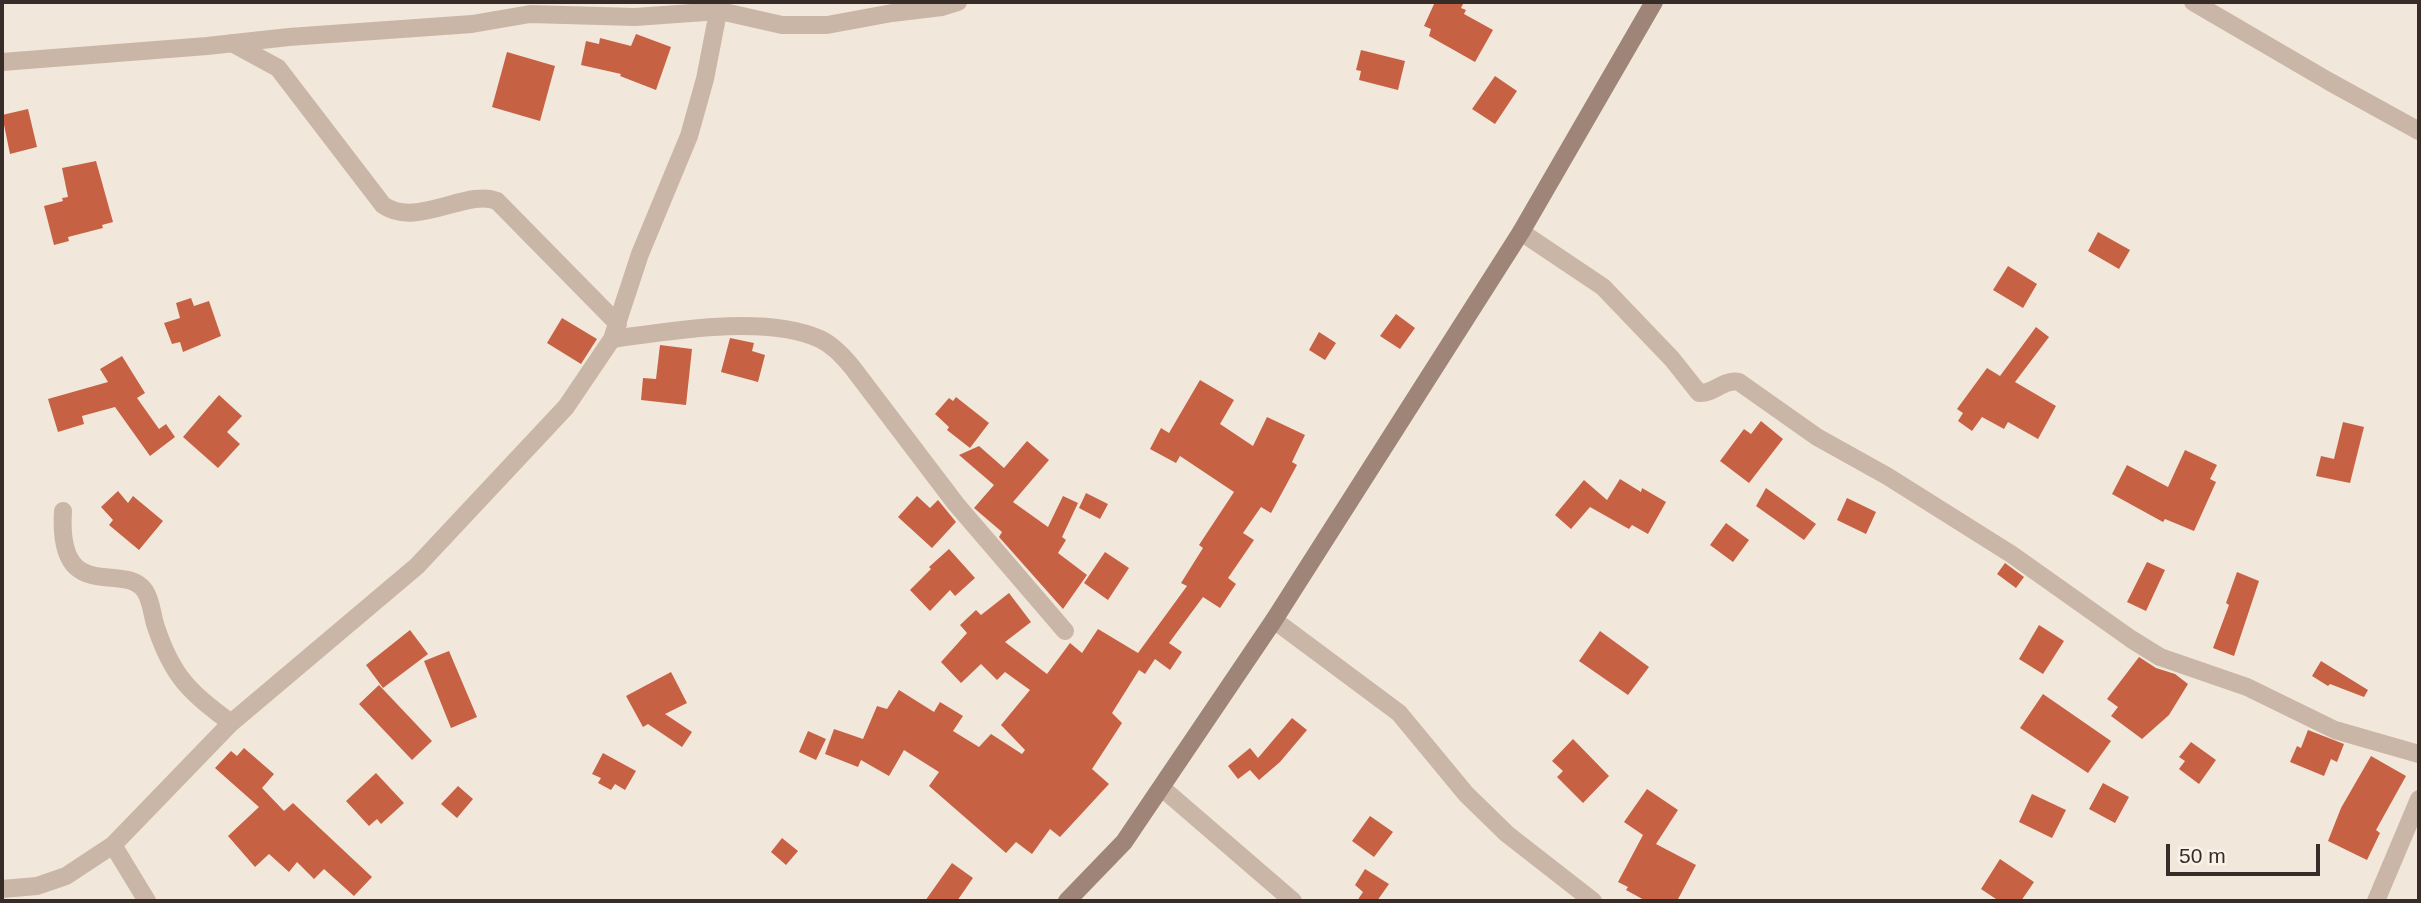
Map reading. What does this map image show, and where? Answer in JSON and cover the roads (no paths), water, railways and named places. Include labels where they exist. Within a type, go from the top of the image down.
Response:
[{"type":"main road","points":[[1066,901],[1124,842],[1274,620],[1521,232],[1654,2]]},
{"type":"street","points":[[2,62],[472,24],[530,14],[635,17],[720,6],[782,25],[827,25],[942,7],[958,2]]},
{"type":"street","points":[[2193,2],[2419,131]]},
{"type":"street","points":[[2,890],[37,887],[66,876],[113,845],[231,723],[417,566],[566,407],[615,331],[640,254],[689,136],[705,79],[720,6]]},
{"type":"street","points":[[232,43],[278,68],[383,205],[392,212],[410,214],[478,200],[497,201],[615,331]]},
{"type":"street","points":[[1521,232],[1604,288],[1672,359],[1699,393],[1704,394],[1728,381],[1739,382],[1817,437],[2011,554],[2160,657],[2247,687],[2335,730],[2419,754]]},
{"type":"street","points":[[615,331],[701,327],[780,330],[821,339],[852,367],[956,504],[1065,631]]},
{"type":"street","points":[[63,511],[61,536],[76,565],[87,575],[133,581],[145,589],[156,627],[179,679],[197,697],[231,723]]},
{"type":"street","points":[[1274,620],[1399,713],[1466,794],[1507,834],[1593,901]]},
{"type":"street","points":[[1162,788],[1293,901]]},
{"type":"street","points":[[2376,901],[2419,799]]},
{"type":"street","points":[[113,845],[147,901]]}]
